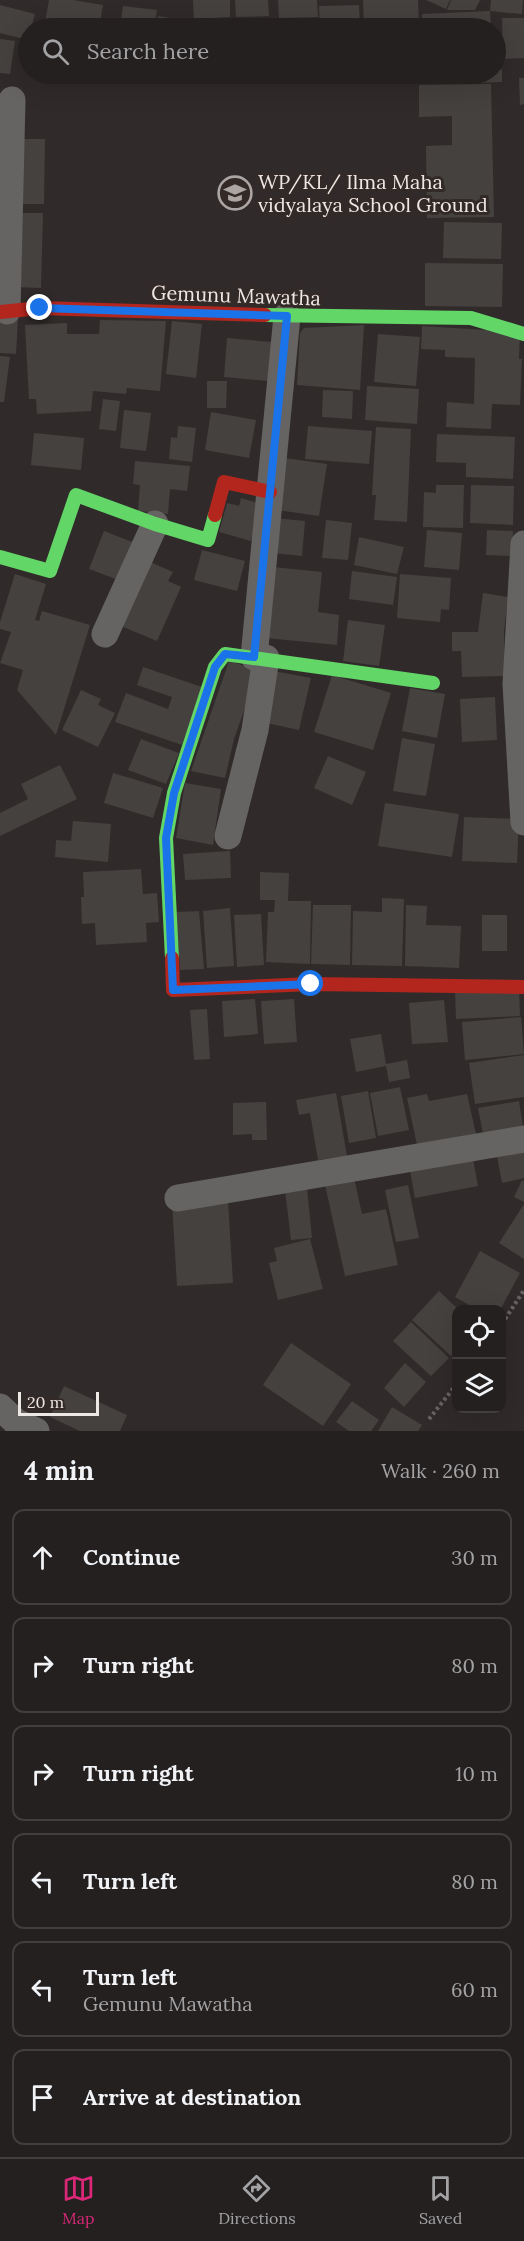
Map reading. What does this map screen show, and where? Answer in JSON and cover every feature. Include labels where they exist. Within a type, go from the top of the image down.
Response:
[{"type":"street","points":[[4,311],[12,100]]},
{"type":"street","name":"Gemunu Mawatha","points":[[4,311],[40,308],[287,316],[471,318],[524,334]]},
{"type":"street","points":[[228,836],[255,730],[270,492],[287,316]]},
{"type":"street","points":[[0,556],[50,571],[76,495],[155,524],[208,540],[225,482],[270,492]]},
{"type":"street","points":[[105,634],[155,524]]},
{"type":"street","points":[[524,544],[516,684],[524,822]]},
{"type":"street","points":[[433,683],[225,654],[215,667],[174,793],[166,838],[173,990],[311,984],[524,987]]},
{"type":"street","points":[[178,1198],[524,1139]]},
{"type":"street","points":[[0,1407],[16,1422],[36,1431]]},
{"type":"path","points":[[506,1317],[524,1290]]},
{"type":"path","points":[[429,1419],[452,1390]]},
{"type":"building","points":[[49,0],[73,0],[103,5],[101,18],[46,18]]},
{"type":"building","points":[[193,0],[230,0],[230,17],[194,18]]},
{"type":"building","points":[[235,0],[268,0],[269,16],[236,17]]},
{"type":"building","points":[[278,0],[317,0],[318,17],[279,18]]},
{"type":"building","points":[[363,0],[418,0],[419,18],[364,18]]},
{"type":"building","points":[[426,0],[450,0],[446,9]]},
{"type":"building","points":[[451,0],[480,0],[475,10],[447,10]]},
{"type":"building","points":[[491,0],[523,0],[522,14],[490,11]]},
{"type":"building","points":[[0,5],[35,14],[34,18],[18,18],[18,38],[0,33]]},
{"type":"building","points":[[359,5],[360,18],[320,18],[319,6]]},
{"type":"building","points":[[123,6],[157,10],[156,18],[121,18]]},
{"type":"building","points":[[490,11],[490,18],[422,18],[422,14]]},
{"type":"building","points":[[506,18],[524,18],[524,58],[506,59]]},
{"type":"building","points":[[0,39],[15,41],[10,74],[0,73]]},
{"type":"building","points":[[519,78],[524,78],[524,104],[520,105]]},
{"type":"building","points":[[491,84],[494,217],[427,218],[426,146],[452,145],[452,116],[419,117],[419,85]]},
{"type":"building","points":[[20,139],[45,139],[44,204],[19,204]]},
{"type":"building","points":[[17,213],[43,213],[41,288],[15,287]]},
{"type":"building","points":[[444,222],[502,223],[501,259],[443,258]]},
{"type":"building","points":[[425,263],[503,264],[502,307],[425,306]]},
{"type":"building","points":[[0,318],[18,319],[16,354],[0,353]]},
{"type":"building","points":[[100,320],[166,321],[160,391],[127,388],[126,394],[93,391],[91,411],[37,414],[36,399],[29,399],[25,325],[67,323],[67,334],[99,334]]},
{"type":"building","points":[[172,321],[202,324],[196,378],[166,374]]},
{"type":"building","points":[[364,325],[360,390],[297,385],[300,333],[304,328]]},
{"type":"building","points":[[422,326],[520,332],[519,359],[522,359],[520,405],[492,404],[491,429],[446,427],[447,402],[474,404],[475,358],[445,357],[445,350],[421,349]]},
{"type":"building","points":[[378,334],[420,337],[416,386],[374,382]]},
{"type":"building","points":[[227,338],[272,342],[268,381],[224,377]]},
{"type":"building","points":[[0,356],[10,357],[4,402],[0,402]]},
{"type":"building","points":[[207,381],[227,381],[226,408],[207,408]]},
{"type":"building","points":[[367,386],[419,389],[417,424],[365,420]]},
{"type":"building","points":[[323,390],[353,391],[352,419],[322,417]]},
{"type":"building","points":[[103,399],[120,401],[116,431],[99,429]]},
{"type":"building","points":[[124,410],[151,413],[146,451],[120,448]]},
{"type":"building","points":[[211,412],[256,420],[249,458],[205,450]]},
{"type":"building","points":[[178,426],[196,428],[192,462],[169,459],[171,437],[177,438]]},
{"type":"building","points":[[308,426],[372,431],[369,464],[305,459]]},
{"type":"building","points":[[376,427],[411,429],[407,522],[374,520],[376,495],[372,495]]},
{"type":"building","points":[[34,433],[84,438],[81,470],[31,465]]},
{"type":"building","points":[[437,434],[515,437],[513,479],[466,477],[466,463],[436,462]]},
{"type":"building","points":[[285,458],[327,464],[319,516],[277,510]]},
{"type":"building","points":[[135,461],[190,466],[187,491],[170,489],[168,514],[138,511],[140,485],[133,484]]},
{"type":"building","points":[[436,485],[464,485],[463,528],[423,527],[424,492],[436,493]]},
{"type":"building","points":[[471,485],[514,486],[513,525],[470,523]]},
{"type":"building","points":[[241,498],[261,504],[251,541],[219,532],[227,503],[239,506]]},
{"type":"building","points":[[275,518],[305,521],[302,556],[272,553]]},
{"type":"building","points":[[326,520],[352,523],[348,560],[322,558]]},
{"type":"building","points":[[427,530],[462,533],[459,570],[424,567]]},
{"type":"building","points":[[487,530],[513,531],[512,556],[486,555]]},
{"type":"building","points":[[104,531],[135,543],[121,581],[89,569]]},
{"type":"building","points":[[359,537],[404,547],[397,574],[354,565]]},
{"type":"building","points":[[202,550],[245,561],[237,591],[194,580]]},
{"type":"building","points":[[150,562],[173,572],[168,581],[181,587],[157,641],[121,626]]},
{"type":"building","points":[[273,567],[322,572],[318,612],[339,615],[337,645],[266,638]]},
{"type":"building","points":[[352,571],[397,577],[393,605],[349,599]]},
{"type":"building","points":[[15,574],[46,584],[35,620],[39,621],[42,611],[90,625],[56,735],[17,690],[23,670],[0,663],[11,632],[0,629],[0,622]]},
{"type":"building","points":[[400,574],[451,578],[449,610],[441,609],[440,622],[397,618]]},
{"type":"building","points":[[483,593],[508,597],[504,631],[505,676],[462,677],[461,651],[452,651],[452,632],[478,632]]},
{"type":"building","points":[[348,620],[385,625],[379,666],[343,661]]},
{"type":"building","points":[[229,661],[255,669],[225,778],[191,771]]},
{"type":"building","points":[[143,667],[202,687],[182,745],[115,722],[126,693],[168,709],[172,697],[137,685]]},
{"type":"building","points":[[273,671],[311,678],[299,730],[262,722]]},
{"type":"building","points":[[332,675],[391,693],[373,750],[314,732]]},
{"type":"building","points":[[410,688],[445,694],[437,738],[402,731]]},
{"type":"building","points":[[81,690],[101,699],[98,705],[115,713],[98,747],[62,730]]},
{"type":"building","points":[[495,697],[497,740],[462,742],[460,699]]},
{"type":"building","points":[[402,738],[435,744],[426,796],[393,791]]},
{"type":"building","points":[[141,739],[179,753],[166,784],[128,770]]},
{"type":"building","points":[[328,756],[366,772],[352,805],[314,788]]},
{"type":"building","points":[[60,765],[77,799],[0,836],[0,813],[28,799],[21,784]]},
{"type":"building","points":[[113,773],[163,788],[153,818],[104,803]]},
{"type":"building","points":[[185,783],[221,789],[213,845],[176,838]]},
{"type":"building","points":[[385,803],[459,814],[452,857],[378,846]]},
{"type":"building","points":[[464,817],[519,819],[517,863],[462,861]]},
{"type":"building","points":[[73,821],[111,824],[108,862],[55,857],[56,840],[71,841]]},
{"type":"building","points":[[230,851],[231,878],[185,880],[183,854]]},
{"type":"building","points":[[141,869],[143,894],[157,893],[159,922],[146,923],[147,942],[96,945],[95,923],[82,924],[83,872]]},
{"type":"building","points":[[260,872],[289,873],[288,901],[311,901],[310,964],[266,962],[268,912],[274,912],[275,900],[260,900]]},
{"type":"building","points":[[382,898],[404,899],[402,966],[352,965],[353,911],[382,912]]},
{"type":"building","points":[[313,905],[351,905],[350,965],[311,964]]},
{"type":"building","points":[[406,905],[427,906],[426,925],[461,926],[459,968],[405,966]]},
{"type":"building","points":[[230,908],[234,966],[207,968],[203,911]]},
{"type":"building","points":[[199,911],[204,969],[180,970],[176,912]]},
{"type":"building","points":[[261,914],[264,965],[237,967],[234,915]]},
{"type":"building","points":[[482,915],[507,915],[507,951],[482,951]]},
{"type":"building","points":[[519,987],[520,1016],[456,1019],[455,991]]},
{"type":"building","points":[[255,999],[258,1034],[224,1037],[222,1001]]},
{"type":"building","points":[[294,999],[297,1042],[264,1044],[261,1001]]},
{"type":"building","points":[[444,1000],[448,1042],[412,1044],[409,1003]]},
{"type":"building","points":[[207,1009],[210,1059],[194,1060],[190,1010]]},
{"type":"building","points":[[521,1017],[524,1054],[465,1060],[462,1022]]},
{"type":"building","points":[[381,1034],[386,1064],[407,1060],[410,1078],[389,1082],[386,1066],[356,1072],[350,1039]]},
{"type":"building","points":[[524,1055],[524,1097],[475,1104],[469,1063]]},
{"type":"building","points":[[400,1087],[409,1130],[378,1136],[370,1093]]},
{"type":"building","points":[[368,1091],[376,1138],[349,1143],[341,1096]]},
{"type":"building","points":[[336,1093],[347,1156],[318,1160],[310,1113],[299,1115],[296,1100]]},
{"type":"building","points":[[427,1094],[429,1101],[467,1094],[476,1134],[417,1145],[407,1098]]},
{"type":"building","points":[[519,1101],[523,1127],[483,1134],[478,1108]]},
{"type":"building","points":[[266,1102],[267,1140],[252,1140],[252,1134],[233,1135],[233,1103]]},
{"type":"building","points":[[524,1145],[524,1178],[502,1183],[496,1151]]},
{"type":"building","points":[[473,1159],[478,1186],[415,1198],[410,1171]]},
{"type":"building","points":[[353,1173],[362,1214],[386,1209],[398,1265],[345,1276],[324,1180]]},
{"type":"building","points":[[522,1180],[524,1182],[524,1202],[514,1197]]},
{"type":"building","points":[[408,1185],[419,1238],[396,1242],[385,1190]]},
{"type":"building","points":[[307,1188],[312,1238],[291,1240],[285,1190]]},
{"type":"building","points":[[228,1201],[233,1283],[177,1286],[172,1204]]},
{"type":"building","points":[[524,1204],[524,1259],[499,1243]]},
{"type":"building","points":[[310,1239],[323,1289],[278,1300],[269,1263],[277,1261],[274,1248]]},
{"type":"building","points":[[480,1251],[520,1273],[503,1305],[469,1305],[455,1297]]},
{"type":"building","points":[[439,1291],[454,1305],[451,1356],[412,1320]]},
{"type":"building","points":[[411,1322],[449,1358],[431,1376],[393,1341]]},
{"type":"building","points":[[291,1343],[351,1384],[323,1426],[263,1385]]},
{"type":"building","points":[[405,1363],[426,1382],[404,1407],[384,1388]]},
{"type":"building","points":[[64,1386],[127,1415],[120,1431],[80,1431],[50,1417]]},
{"type":"building","points":[[352,1401],[379,1420],[371,1431],[349,1431],[336,1422]]},
{"type":"building","points":[[392,1407],[422,1425],[418,1431],[378,1431]]},
{"type":"traffic: fast","points":[[265,315],[471,318],[524,334]]},
{"type":"traffic: fast","points":[[0,557],[50,571],[76,495],[155,524],[208,540],[215,515]]},
{"type":"traffic: fast","points":[[172,958],[166,838],[174,793],[215,667],[225,654],[433,683]]},
{"type":"traffic: jam","points":[[0,312],[40,308],[265,315]]},
{"type":"traffic: jam","points":[[215,515],[224,482],[270,492]]},
{"type":"traffic: jam","points":[[172,958],[173,990],[311,984],[524,987]]},
{"type":"place","name":"WP/KL/ Ilma Maha vidyalaya School Ground","points":[[235,193]]},
{"type":"route","points":[[40,308],[287,316],[254,657],[225,654],[215,667],[174,793],[166,838],[173,990],[311,984]]}]
